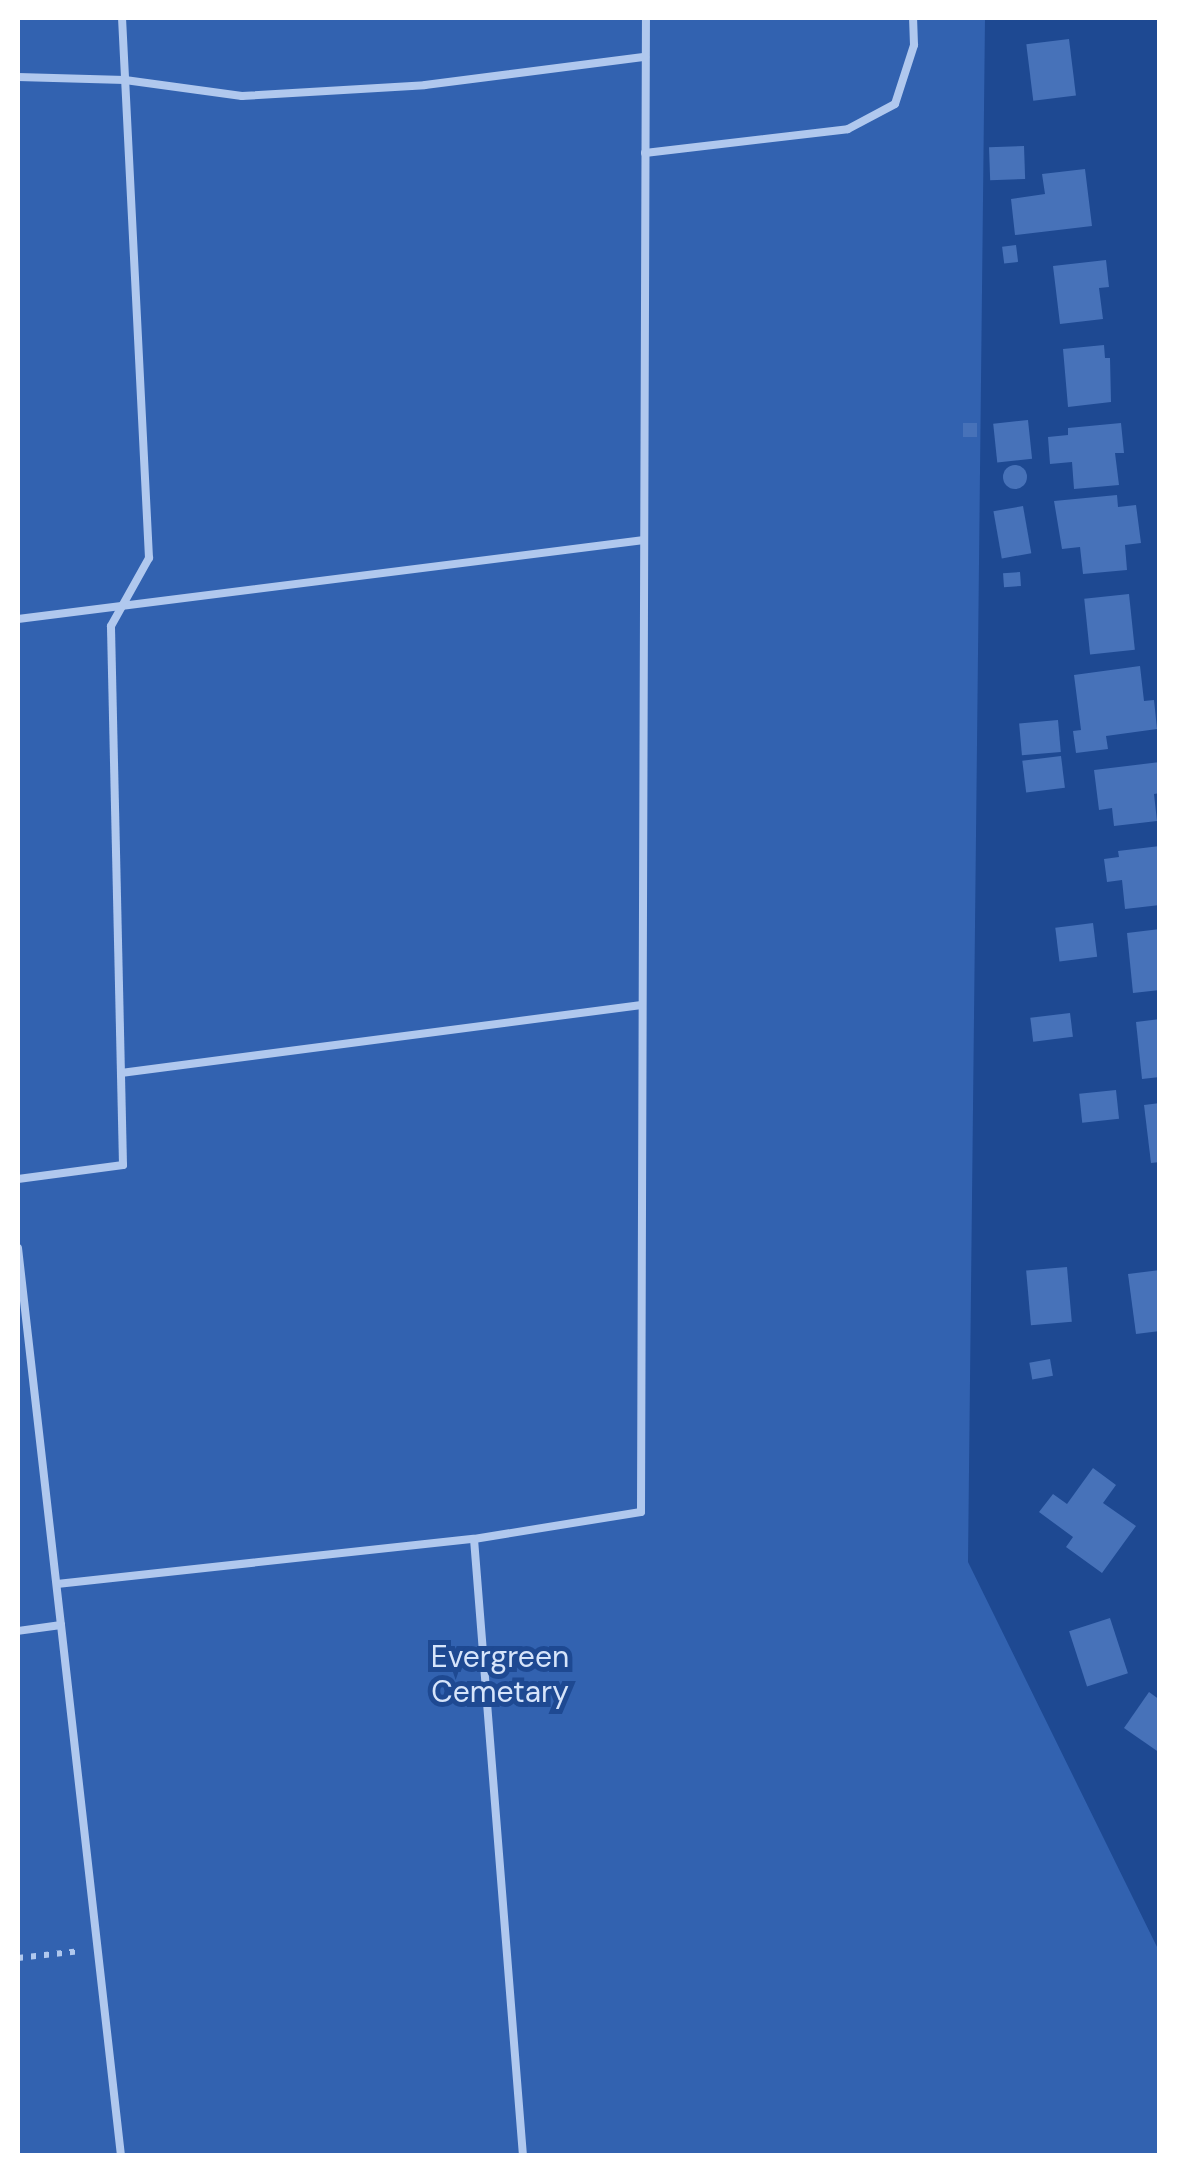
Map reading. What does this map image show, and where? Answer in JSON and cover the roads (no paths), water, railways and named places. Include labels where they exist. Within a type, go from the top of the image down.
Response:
[{"type":"lane","points":[[18,1179],[123,1166],[111,626],[149,558],[122,18]]},
{"type":"lane","points":[[57,1584],[474,1539],[641,1512],[646,18]]},
{"type":"lane","points":[[645,153],[848,129],[895,104],[914,45],[914,18]]},
{"type":"lane","points":[[18,77],[125,80],[242,96],[425,86],[646,57]]},
{"type":"lane","points":[[18,619],[644,540]]},
{"type":"lane","points":[[121,1073],[642,1005]]},
{"type":"lane","points":[[18,1248],[121,2156]]},
{"type":"lane","points":[[474,1539],[523,2156]]},
{"type":"lane","points":[[18,1631],[61,1626]]},
{"type":"park label","name":"Evergreen Cemetary","points":[[500,1674]]}]
